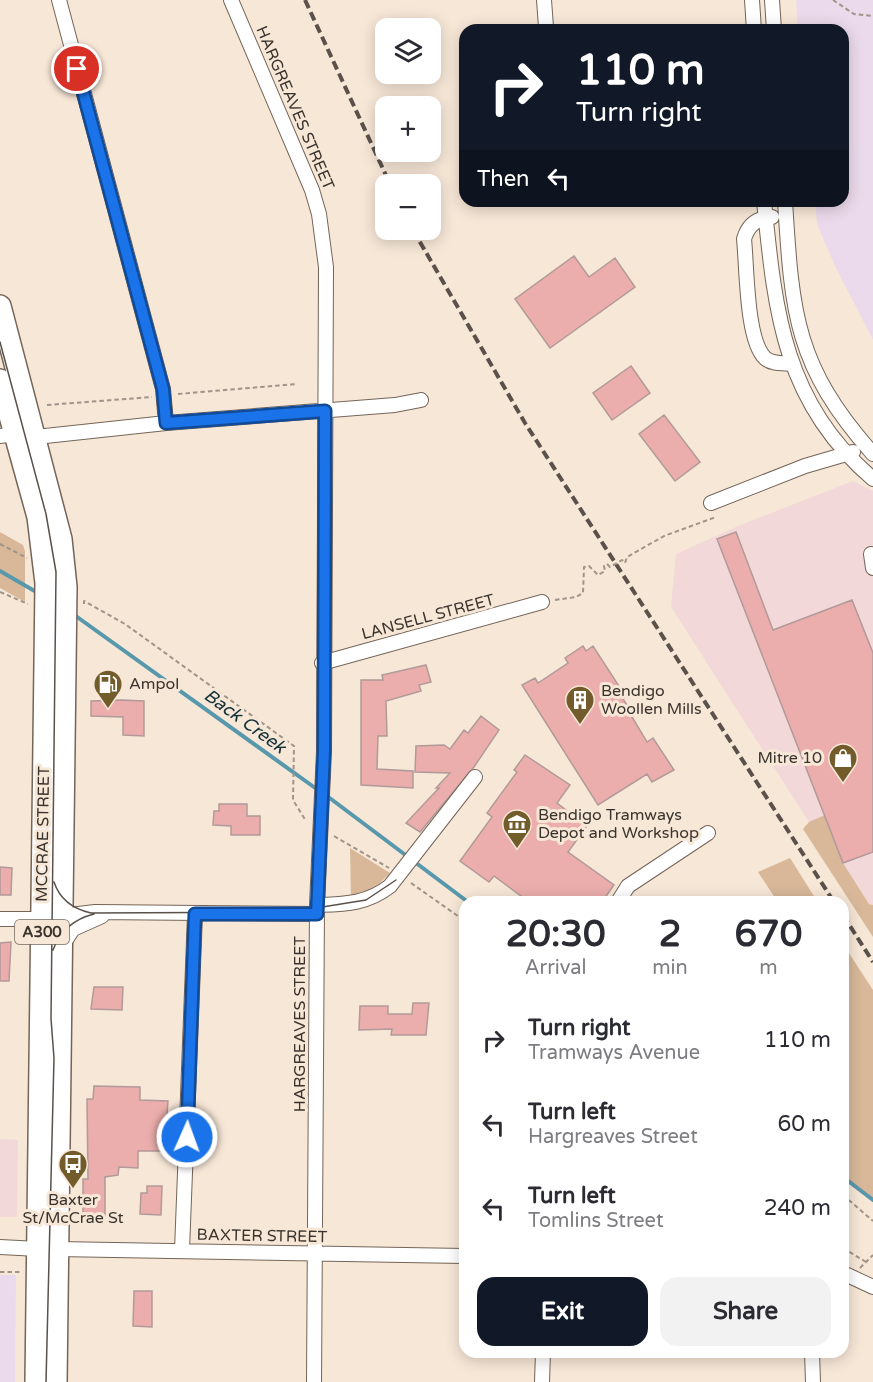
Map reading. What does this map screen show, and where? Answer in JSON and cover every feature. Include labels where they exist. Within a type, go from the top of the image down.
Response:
[{"type":"highway","name":"A300","points":[[0,306],[17,436]]},
{"type":"highway","name":"A300","points":[[0,380],[17,436]]},
{"type":"highway","name":"MCCRAE STREET","points":[[17,436],[38,517],[46,583],[52,917],[48,1249],[56,1382]]},
{"type":"highway","name":"MCCRAE STREET","points":[[17,436],[61,539],[65,594],[52,917],[61,952],[48,1249],[36,1382]]},
{"type":"street","points":[[59,0],[163,389],[166,423]]},
{"type":"street","name":"HARGREAVES STREET","points":[[231,0],[304,166],[319,214],[326,267],[322,663],[324,751],[321,773],[317,909],[314,1382]]},
{"type":"street","points":[[544,0],[546,24]]},
{"type":"street","points":[[752,0],[754,24]]},
{"type":"street","points":[[772,0],[774,24]]},
{"type":"street","points":[[765,207],[780,328],[792,364],[814,407],[850,457],[873,479]]},
{"type":"street","points":[[711,503],[805,466],[850,457],[871,448],[829,399],[807,354],[794,305],[785,207]]},
{"type":"street","points":[[786,216],[766,218],[752,225],[744,239],[754,337],[758,348],[768,360],[792,364]]},
{"type":"street","points":[[17,436],[395,405],[421,400]]},
{"type":"street","points":[[850,457],[873,461]]},
{"type":"street","name":"LANSELL STREET","points":[[322,663],[542,602]]},
{"type":"street","points":[[0,919],[52,917],[88,912],[195,914],[317,909],[366,900],[390,886],[404,871],[475,777]]},
{"type":"street","points":[[622,896],[628,886],[708,833]]},
{"type":"street","points":[[61,952],[65,938],[73,929],[90,920],[112,914]]},
{"type":"street","points":[[182,1250],[195,914]]},
{"type":"street","name":"BAXTER STREET","points":[[0,1248],[459,1256]]},
{"type":"street","points":[[849,1276],[873,1287]]},
{"type":"street","points":[[542,1382],[543,1358]]},
{"type":"street","points":[[812,1358],[813,1382]]},
{"type":"path","points":[[833,0],[854,15],[873,16]]},
{"type":"path","points":[[172,395],[297,384]]},
{"type":"path","points":[[47,405],[159,396]]},
{"type":"path","points":[[542,602],[580,595],[584,589],[584,567],[589,566],[598,575],[605,571],[604,566],[607,564],[610,567],[622,560],[625,563],[627,557],[664,536],[717,518],[711,503]]},
{"type":"path","points":[[0,544],[28,558]]},
{"type":"path","points":[[0,592],[27,606],[29,603]]},
{"type":"path","points":[[84,605],[84,601],[100,608],[125,624],[294,746],[293,800],[310,826]]},
{"type":"path","points":[[849,1200],[873,1221]]},
{"type":"path","points":[[849,1252],[866,1262]]},
{"type":"shaded area","points":[[796,0],[873,0],[873,340],[835,266],[817,224],[816,207],[849,207],[849,24],[798,24]]},
{"type":"shaded area","points":[[853,481],[873,491],[873,905],[869,904],[843,863],[825,816],[809,822],[671,607],[676,554],[738,526]]},
{"type":"shaded area","points":[[0,532],[23,545],[25,602],[0,588]]},
{"type":"shaded area","points":[[825,815],[843,863],[869,904],[873,905],[873,937],[849,900],[849,896],[846,896],[803,829],[809,822]]},
{"type":"shaded area","points":[[350,848],[390,873],[373,890],[351,899]]},
{"type":"shaded area","points":[[790,858],[814,896],[774,896],[758,872]]},
{"type":"shaded area","points":[[849,953],[873,990],[873,1198],[849,1180]]},
{"type":"shaded area","points":[[0,1139],[18,1140],[17,1217],[0,1217]]},
{"type":"shaded area","points":[[0,1275],[16,1275],[15,1382],[0,1382]]},
{"type":"building","points":[[574,256],[589,277],[615,258],[635,287],[550,348],[515,299]]},
{"type":"building","points":[[631,366],[650,393],[612,420],[593,393]]},
{"type":"building","points":[[664,415],[700,462],[675,481],[639,434]]},
{"type":"building","name":"Mitre 10","points":[[736,532],[773,630],[852,600],[873,653],[873,852],[843,863],[717,539]]},
{"type":"building","name":"Bendigo Woollen Mills","points":[[583,646],[586,651],[593,646],[626,697],[623,699],[631,711],[629,712],[647,742],[653,738],[674,770],[652,782],[647,774],[598,805],[522,685],[535,678],[538,683],[568,663],[565,658]]},
{"type":"building","points":[[426,665],[431,682],[419,685],[421,691],[386,701],[387,736],[378,736],[377,769],[413,771],[413,788],[361,785],[361,680],[383,680],[382,675]]},
{"type":"building","points":[[91,701],[144,701],[144,736],[123,735],[123,717],[91,716]]},
{"type":"building","points":[[481,716],[499,730],[474,767],[420,832],[406,823],[450,773],[415,772],[416,746],[444,745],[450,749],[464,730],[468,733]]},
{"type":"building","name":"Bendigo Tramways Depot and Workshop","points":[[525,755],[570,785],[557,803],[587,826],[568,852],[614,885],[606,896],[521,896],[494,876],[489,882],[460,861],[492,817],[487,813],[517,772],[514,770]]},
{"type":"building","points":[[219,804],[247,804],[247,816],[260,816],[260,835],[231,835],[231,826],[213,825],[214,811],[219,811]]},
{"type":"building","points":[[0,867],[12,868],[11,895],[0,895]]},
{"type":"building","points":[[11,942],[9,981],[0,981],[0,943]]},
{"type":"building","points":[[94,987],[123,987],[122,1010],[91,1009]]},
{"type":"building","points":[[413,1003],[429,1003],[426,1035],[391,1035],[392,1029],[359,1030],[360,1006],[388,1006],[388,1014],[412,1014]]},
{"type":"building","points":[[94,1086],[140,1087],[140,1100],[168,1101],[164,1151],[138,1151],[138,1168],[119,1167],[118,1175],[105,1177],[105,1217],[83,1216],[83,1179],[88,1179],[87,1099],[93,1099]]},
{"type":"building","points":[[147,1186],[162,1186],[161,1215],[140,1214],[141,1193],[147,1193]]},
{"type":"building","points":[[134,1291],[152,1291],[152,1327],[133,1326]]},
{"type":"waterway","name":"Back Creek","points":[[0,571],[38,593]]},
{"type":"waterway","name":"Back Creek","points":[[73,614],[318,790]]},
{"type":"waterway","name":"Back Creek","points":[[327,796],[460,896]]},
{"type":"waterway","name":"Back Creek","points":[[849,1182],[873,1200]]},
{"type":"tram line","points":[[0,342],[46,514],[56,572],[51,1019],[54,1058],[46,1382]]},
{"type":"tram line","points":[[54,882],[68,903],[91,913],[291,912],[366,900],[396,880]]},
{"type":"tram line","points":[[53,950],[69,927],[80,919],[94,914]]},
{"type":"railway","points":[[305,0],[385,174]]},
{"type":"railway","points":[[419,240],[525,423],[830,896]]},
{"type":"railway","points":[[849,924],[873,962]]},
{"type":"place","name":"Ampol","points":[[108,710]]},
{"type":"place","name":"Bendigo Woollen Mills","points":[[580,726]]},
{"type":"place","name":"Mitre 10","points":[[843,784]]},
{"type":"place","name":"Bendigo Tramways Depot and Workshop","points":[[517,850]]},
{"type":"place","name":"Baxter St/McCrae St","points":[[73,1190]]},
{"type":"route","points":[[77,69],[163,389],[166,423],[325,411],[322,663],[324,751],[321,773],[317,914],[195,914],[187,1137]]}]
